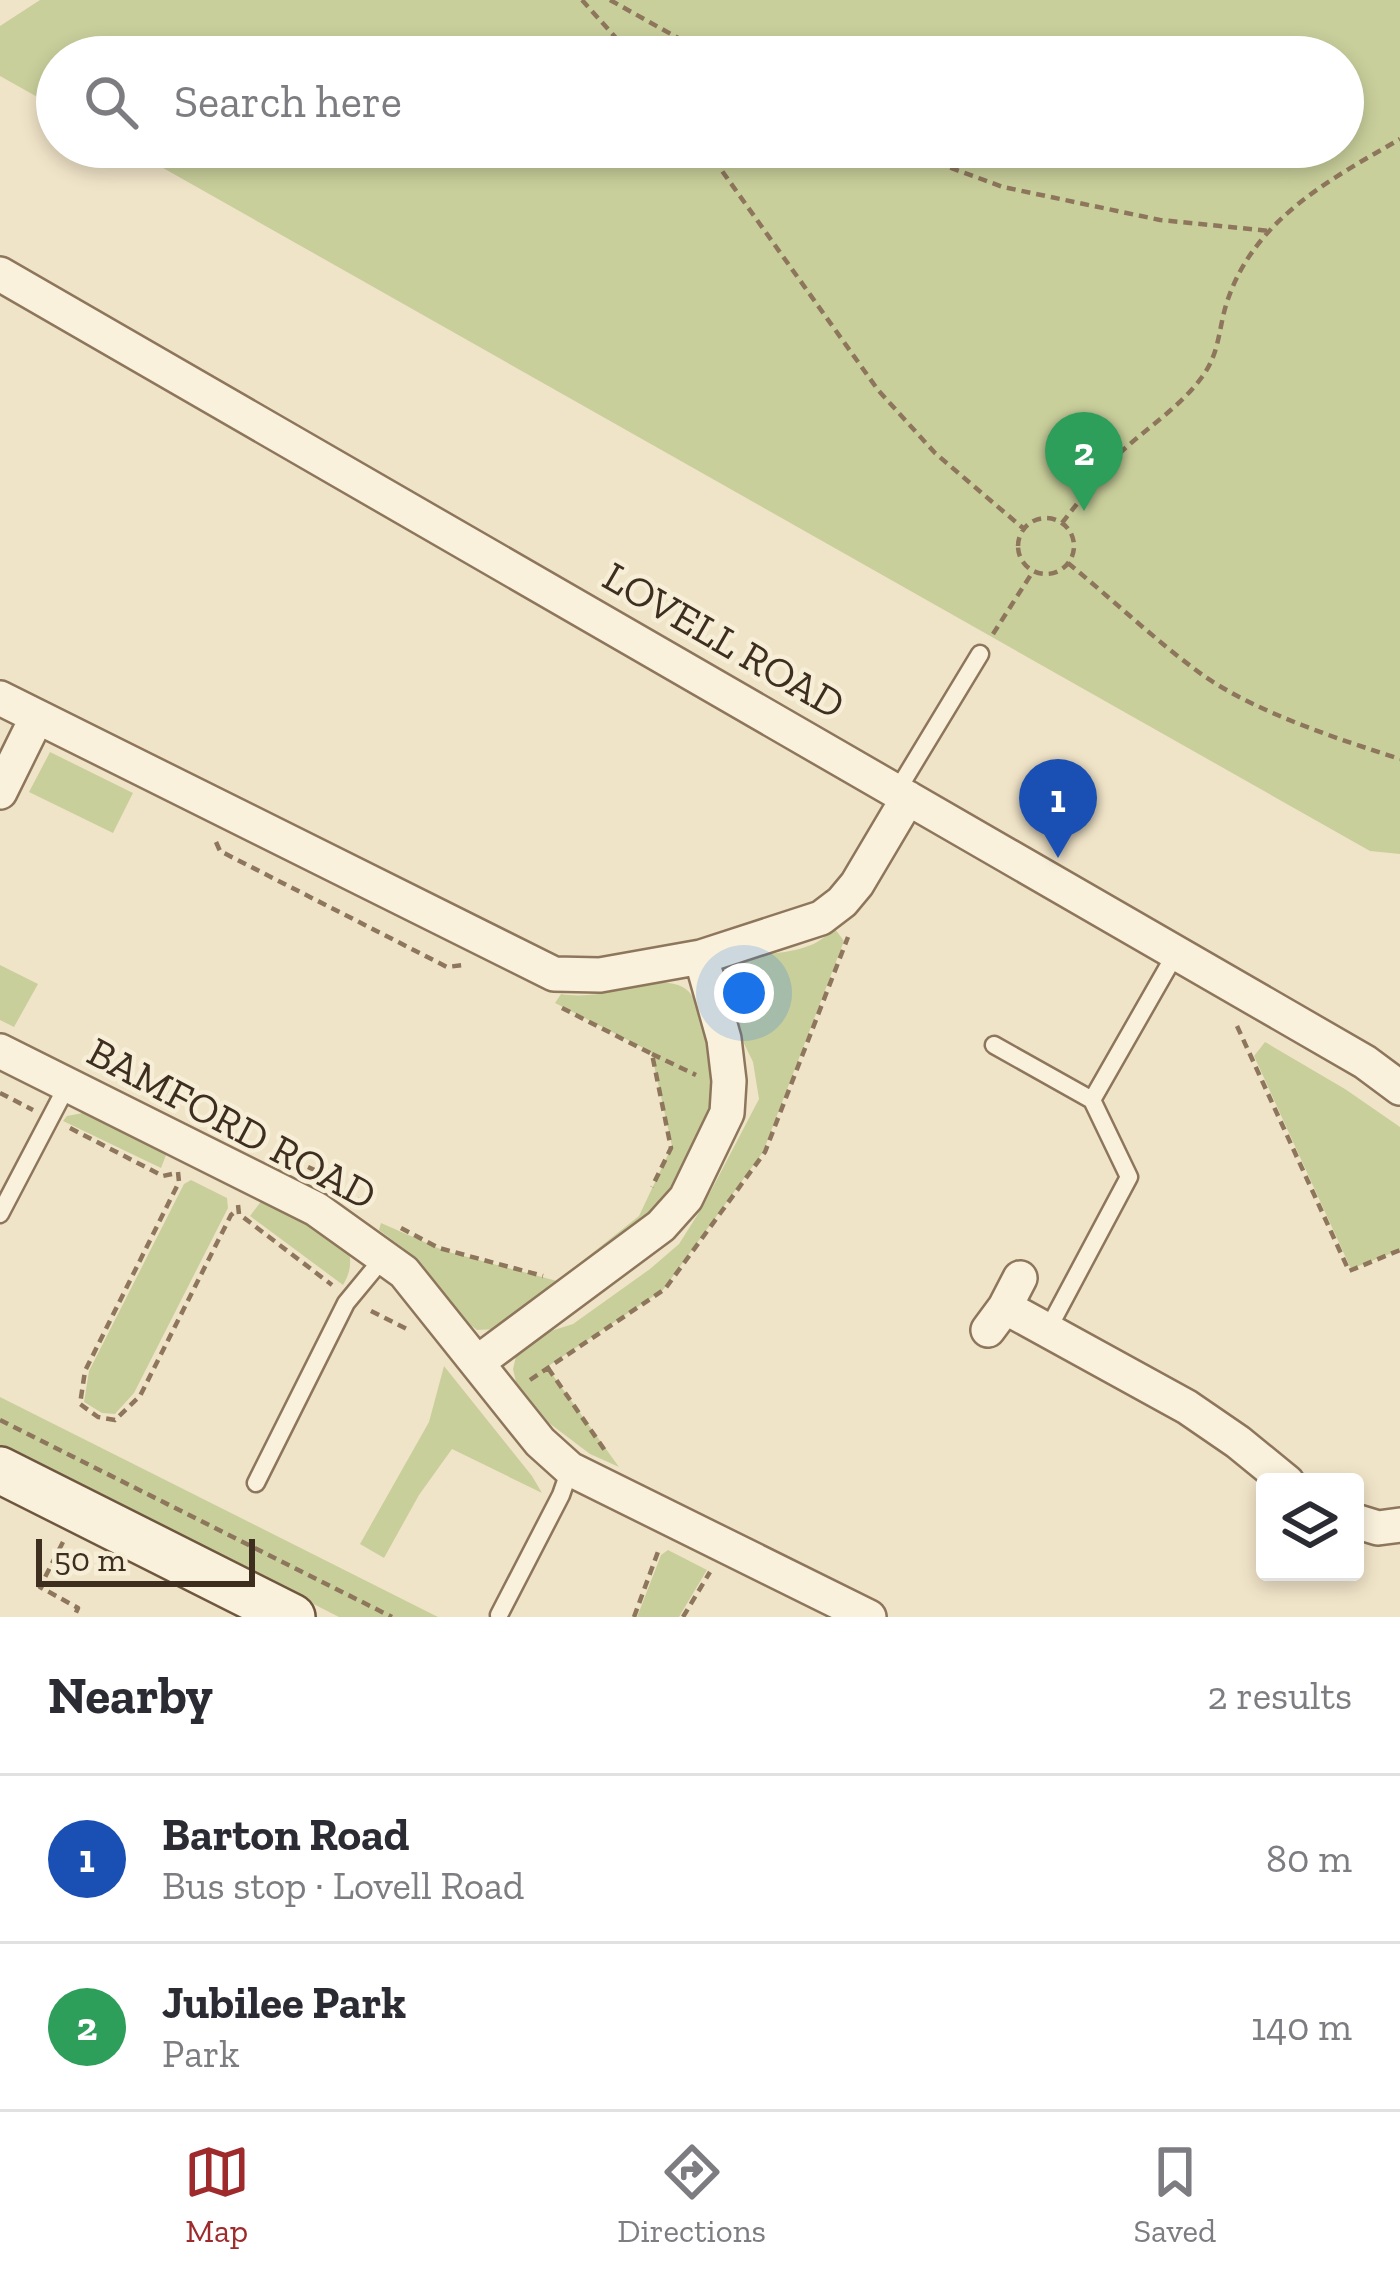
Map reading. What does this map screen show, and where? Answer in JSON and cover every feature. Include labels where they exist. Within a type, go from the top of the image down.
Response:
[{"type":"street","name":"LOVELL ROAD","points":[[0,274],[1176,952],[1365,1062],[1400,1088]]},
{"type":"street","points":[[0,698],[554,974],[600,975],[701,957],[820,918],[857,884],[902,795]]},
{"type":"street","points":[[0,792],[38,717]]},
{"type":"street","points":[[478,1362],[661,1226],[686,1198],[727,1113],[724,1039],[701,957]]},
{"type":"street","name":"BAMFORD ROAD","points":[[0,1052],[392,1243],[404,1272],[540,1442],[570,1469],[824,1607],[869,1617]]},
{"type":"street","points":[[1004,1305],[1187,1407],[1276,1473]]},
{"type":"street","points":[[0,1470],[292,1617]]},
{"type":"street","points":[[1364,1524],[1400,1526]]},
{"type":"lane","points":[[902,795],[980,654]]},
{"type":"lane","points":[[1092,1100],[1176,952]]},
{"type":"lane","points":[[994,1045],[1092,1100],[1129,1177],[1047,1331]]},
{"type":"lane","points":[[0,1214],[67,1086]]},
{"type":"lane","points":[[256,1483],[346,1303],[392,1243]]},
{"type":"lane","points":[[499,1615],[561,1496],[570,1469]]},
{"type":"path","points":[[582,0],[614,36]]},
{"type":"path","points":[[610,0],[674,36]]},
{"type":"path","points":[[1364,160],[1400,139]]},
{"type":"path","points":[[720,168],[878,390],[935,453],[1024,529]]},
{"type":"path","points":[[951,168],[1003,187],[1160,220],[1270,230]]},
{"type":"path","points":[[1062,523],[1110,464],[1189,394],[1206,371],[1219,344],[1228,299],[1270,230],[1299,201],[1350,168]]},
{"type":"path","points":[[1038,519],[1062,523],[1074,546],[1068,563],[1052,574],[1026,566],[1018,552],[1024,529],[1038,519]]},
{"type":"path","points":[[1068,563],[1205,676],[1251,702],[1340,740],[1400,759]]},
{"type":"path","points":[[980,654],[1033,571]]},
{"type":"path","points":[[205,801],[202,817],[220,851],[447,968],[470,964]]},
{"type":"path","points":[[1228,983],[1226,1003],[1349,1271],[1400,1250]]},
{"type":"path","points":[[558,1006],[728,1090]]},
{"type":"path","points":[[647,1198],[670,1148],[652,1054]]},
{"type":"path","points":[[0,1093],[163,1176],[180,1172],[85,1371],[80,1404],[98,1418],[115,1420],[140,1396],[238,1205],[239,1214],[351,1299],[417,1334]]},
{"type":"path","points":[[307,1166],[349,1186],[362,1208]]},
{"type":"path","points":[[392,1243],[439,1248],[556,1279]]},
{"type":"path","points":[[548,1368],[617,1468],[622,1494]]},
{"type":"path","points":[[0,1420],[392,1617]]},
{"type":"path","points":[[74,1617],[78,1608],[40,1587],[80,1510]]},
{"type":"path","points":[[634,1617],[660,1547],[667,1544]]},
{"type":"path","points":[[682,1617],[713,1568]]},
{"type":"green space","points":[[40,0],[1400,0],[1400,854],[1370,851],[163,168],[1364,168],[1364,36],[36,36],[36,96],[0,76],[0,26]]},
{"type":"green space","points":[[50,752],[133,793],[113,833],[29,792]]},
{"type":"green space","points":[[835,929],[844,941],[763,1152],[663,1290],[547,1367],[619,1467],[590,1454],[549,1423],[516,1382],[517,1352],[535,1336],[573,1324],[679,1244],[759,1099],[753,1062],[733,1021],[724,984],[733,971],[753,958],[811,945]]},
{"type":"green space","points":[[0,965],[38,984],[14,1027],[0,1020]]},
{"type":"green space","points":[[648,982],[678,985],[694,998],[718,1084],[719,1095],[670,1202],[497,1329],[477,1330],[461,1318],[415,1257],[379,1230],[381,1223],[445,1251],[557,1281],[639,1216],[672,1146],[651,1052],[555,1003],[561,994],[594,995]]},
{"type":"green space","points":[[1265,1042],[1400,1127],[1400,1250],[1351,1269],[1254,1056]]},
{"type":"green space","points":[[88,1112],[168,1150],[161,1168],[63,1121]]},
{"type":"green space","points":[[191,1180],[227,1198],[228,1208],[134,1393],[115,1414],[102,1413],[84,1402],[89,1371],[184,1184]]},
{"type":"green space","points":[[265,1196],[346,1242],[350,1264],[343,1285],[250,1216]]},
{"type":"green space","points":[[444,1366],[542,1493],[452,1449],[419,1495],[384,1558],[360,1544],[429,1422]]},
{"type":"green space","points":[[0,1397],[438,1617],[339,1617],[0,1445]]},
{"type":"green space","points":[[668,1550],[707,1570],[679,1617],[637,1617],[661,1555]]},
{"type":"place","name":"Jubilee Park","points":[[1084,511]]},
{"type":"place","name":"Barton Road","points":[[1058,858]]}]
